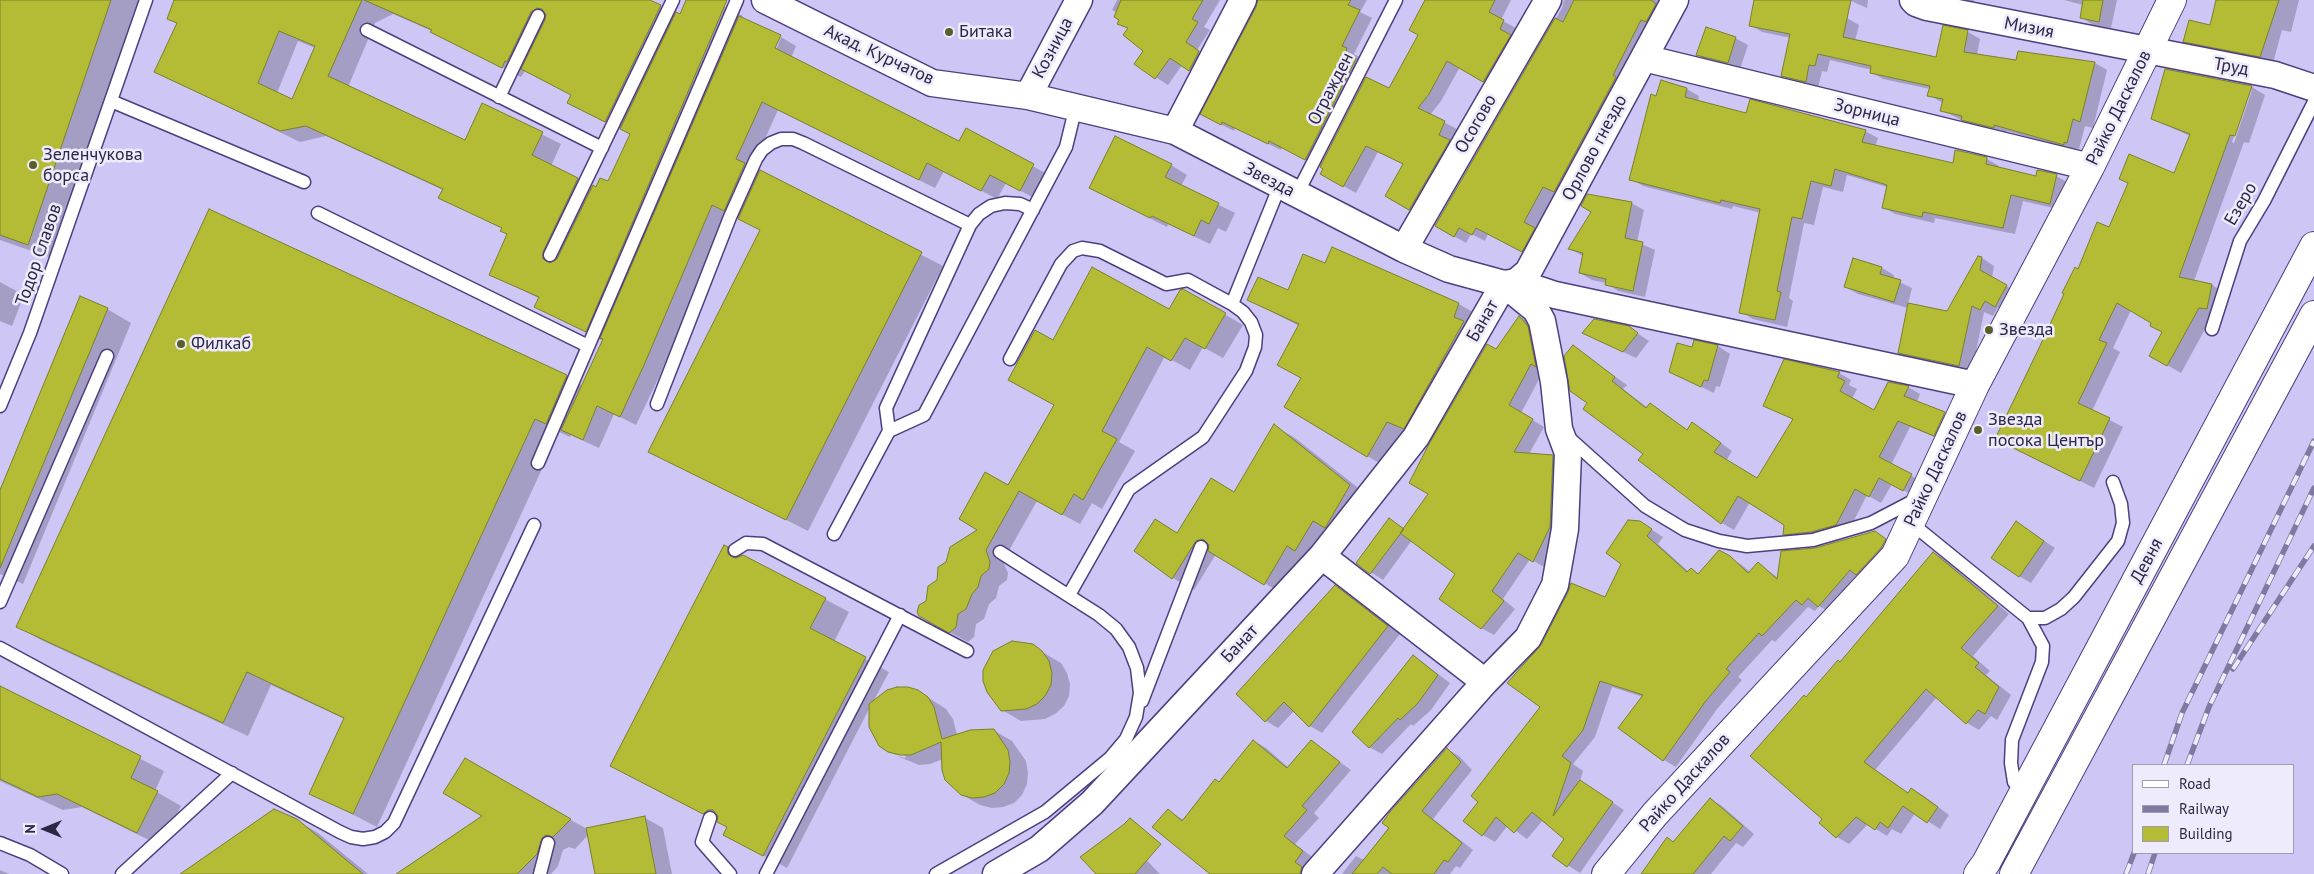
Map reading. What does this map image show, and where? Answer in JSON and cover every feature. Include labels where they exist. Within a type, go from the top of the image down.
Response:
[{"type":"main road","name":"Райко Даскалов","points":[[1606,874],[1655,814],[1895,556],[1975,385],[2090,168],[2172,0]]},
{"type":"main road","name":"Девня","points":[[1978,874],[1986,863],[2023,794],[2314,246]]},
{"type":"main road","name":"Девня","points":[[2014,874],[2314,315]]},
{"type":"street","name":"Акад. Курчатов","points":[[765,0],[932,83],[1028,96]]},
{"type":"street","name":"Козница","points":[[1028,96],[1079,0]]},
{"type":"street","points":[[1175,131],[1243,0]]},
{"type":"street","name":"Осогово","points":[[1404,249],[1548,0]]},
{"type":"street","name":"Орлово гнездо","points":[[1510,283],[1528,272],[1674,0]]},
{"type":"street","name":"Мизия","points":[[1913,0],[1927,8],[2147,52]]},
{"type":"street","name":"Труд","points":[[2147,52],[2276,75],[2314,88]]},
{"type":"street","name":"Зорница","points":[[1644,58],[2090,168]]},
{"type":"street","name":"Звезда","points":[[1028,96],[1175,131],[1404,249],[1449,269],[1555,295],[1975,385]]},
{"type":"street","name":"Банат","points":[[996,874],[1039,849],[1092,803],[1322,556],[1416,437],[1510,283],[1536,310],[1542,321],[1554,382],[1559,429],[1568,453],[1565,529],[1554,585],[1528,638],[1485,682],[1315,874]]},
{"type":"street","points":[[1322,556],[1485,682]]},
{"type":"lane","name":"Тодор Славов","points":[[0,406],[30,333],[146,0]]},
{"type":"lane","points":[[550,255],[673,0]]},
{"type":"lane","points":[[538,463],[737,0]]},
{"type":"lane","name":"Огражден","points":[[1232,304],[1288,190],[1396,0]]},
{"type":"lane","points":[[500,97],[538,16]]},
{"type":"lane","points":[[367,30],[602,148]]},
{"type":"lane","points":[[111,101],[304,182]]},
{"type":"lane","name":"Езеро","points":[[2212,329],[2240,241],[2264,202],[2314,102]]},
{"type":"lane","points":[[889,431],[924,416],[1066,147],[1076,106]]},
{"type":"lane","points":[[657,404],[730,217],[756,159],[762,150],[771,143],[781,139],[792,139],[803,143],[970,226]]},
{"type":"lane","points":[[834,534],[889,431],[886,408],[970,226],[979,214],[991,206],[1005,203],[1020,204],[1033,210]]},
{"type":"lane","points":[[318,213],[588,346]]},
{"type":"lane","points":[[1010,359],[1062,264],[1074,251],[1082,248],[1100,251],[1166,284],[1188,280],[1243,312],[1251,322],[1256,335],[1255,348],[1246,372],[1203,437],[1129,489],[1068,595]]},
{"type":"lane","points":[[0,602],[107,356]]},
{"type":"lane","points":[[1559,429],[1645,506],[1685,530],[1719,542],[1747,546],[1813,540],[1871,523],[1924,495]]},
{"type":"lane","points":[[2028,618],[2045,618],[2074,597],[2118,540],[2123,523],[2122,504],[2113,482]]},
{"type":"lane","points":[[1911,523],[2028,618],[2043,646],[2042,662],[2012,740],[2011,763],[2014,782],[2023,794]]},
{"type":"lane","points":[[0,648],[351,837],[362,839],[375,837],[385,832],[394,823],[534,525]]},
{"type":"lane","points":[[735,550],[746,543],[763,544],[967,651]]},
{"type":"lane","points":[[936,874],[1045,812],[1110,758],[1126,739],[1201,547]]},
{"type":"lane","points":[[1000,552],[1099,615],[1116,629],[1129,647],[1137,668],[1140,693],[1136,717]]},
{"type":"lane","points":[[766,874],[900,615]]},
{"type":"lane","points":[[122,874],[232,773]]},
{"type":"lane","points":[[710,818],[702,842],[730,874]]},
{"type":"lane","points":[[0,843],[30,855],[62,874]]},
{"type":"lane","points":[[540,874],[548,843]]},
{"type":"building","name":"Зеленчукова борса","points":[[0,0],[111,0],[28,245],[0,235]]},
{"type":"building","points":[[174,0],[362,0],[328,76],[465,140],[482,103],[543,132],[532,155],[578,178],[543,252],[543,259],[550,263],[557,259],[593,185],[596,187],[600,178],[608,181],[630,134],[620,129],[676,12],[680,14],[686,0],[727,0],[586,332],[534,307],[539,297],[489,275],[507,234],[500,231],[502,228],[438,198],[443,189],[306,126],[280,131],[154,72],[177,23],[167,19]],"holes":[[[279,31],[315,46],[292,99],[258,83]]]},
{"type":"building","points":[[364,0],[650,0],[661,5],[605,122],[567,103],[571,95],[521,69],[545,20],[546,15],[542,9],[537,8],[531,12],[507,62],[505,61],[502,68],[430,32],[432,30]]},
{"type":"building","points":[[1121,0],[1203,0],[1192,19],[1198,22],[1186,42],[1199,51],[1189,71],[1170,58],[1155,79],[1134,64],[1143,51],[1123,35],[1128,28],[1117,24],[1119,20],[1114,17]]},
{"type":"building","points":[[1258,0],[1351,0],[1348,5],[1360,10],[1342,46],[1347,48],[1345,54],[1356,59],[1305,160],[1269,141],[1268,144],[1222,122],[1221,125],[1200,114]]},
{"type":"building","points":[[1425,0],[1495,0],[1489,12],[1504,20],[1500,29],[1511,35],[1483,82],[1447,61],[1429,94],[1418,108],[1445,121],[1439,135],[1450,140],[1409,210],[1385,196],[1403,164],[1366,146],[1343,187],[1320,174],[1323,169],[1320,167],[1366,77],[1389,88],[1418,35],[1409,30]]},
{"type":"building","points":[[1574,0],[1651,0],[1656,4],[1646,22],[1641,20],[1613,75],[1616,77],[1554,192],[1543,187],[1524,222],[1535,228],[1522,252],[1476,228],[1472,235],[1459,228],[1454,237],[1435,226],[1555,18],[1563,22]]},
{"type":"building","points":[[1754,0],[1851,0],[1843,37],[1936,57],[1943,25],[1968,30],[1964,52],[2016,60],[2018,51],[2095,62],[2080,122],[2073,119],[2067,143],[2064,142],[2064,145],[1994,125],[1994,128],[1961,120],[1962,116],[1940,111],[1943,99],[1927,96],[1930,86],[1870,73],[1871,66],[1818,54],[1815,66],[1809,65],[1806,82],[1781,76],[1790,34],[1749,26]]},
{"type":"building","points":[[2083,0],[2103,0],[2099,22],[2080,18]]},
{"type":"building","points":[[2216,0],[2279,0],[2260,57],[2183,42],[2189,20],[2210,25]]},
{"type":"building","points":[[739,16],[781,35],[775,48],[959,141],[966,128],[1034,164],[1020,191],[990,175],[981,191],[927,163],[919,180],[762,102],[736,159],[745,163],[724,211],[712,205],[620,417],[597,406],[583,440],[561,430],[603,339],[600,338]]},
{"type":"building","points":[[1706,27],[1736,37],[1728,63],[1696,55]]},
{"type":"building","points":[[2165,69],[2252,86],[2235,136],[2230,135],[2179,277],[2212,284],[2207,309],[2199,308],[2167,366],[2149,356],[2162,332],[2150,326],[2151,323],[2117,303],[2099,340],[2107,343],[2078,403],[2110,418],[2080,481],[1995,439],[2064,294],[2062,293],[2075,267],[2078,269],[2097,222],[2109,227],[2128,183],[2119,179],[2129,154],[2174,173],[2190,134],[2151,119]]},
{"type":"building","points":[[1661,80],[1687,88],[1685,97],[1746,113],[1750,99],[1866,130],[1862,142],[1953,163],[1955,150],[1987,157],[1986,164],[2036,176],[2037,170],[2057,174],[2050,204],[2011,195],[2003,228],[1923,212],[1922,217],[1882,208],[1887,185],[1835,169],[1831,186],[1811,181],[1802,219],[1792,217],[1777,291],[1781,292],[1775,320],[1739,313],[1760,209],[1721,200],[1720,203],[1629,180],[1651,94],[1656,96]]},
{"type":"building","points":[[1115,136],[1172,164],[1165,177],[1219,203],[1209,224],[1201,220],[1194,236],[1152,216],[1150,218],[1089,188]]},
{"type":"building","points":[[760,170],[922,252],[786,520],[648,452],[760,230],[738,219]]},
{"type":"building","points":[[1587,194],[1632,202],[1625,238],[1643,242],[1633,291],[1605,285],[1606,279],[1579,273],[1583,253],[1568,249],[1591,212],[1581,206]]},
{"type":"building","points":[[209,209],[567,375],[546,424],[535,419],[353,814],[309,794],[344,718],[247,672],[223,723],[16,627]]},
{"type":"building","points":[[1332,247],[1459,303],[1454,317],[1464,321],[1404,429],[1387,422],[1367,457],[1284,407],[1301,378],[1277,365],[1299,324],[1247,300],[1258,277],[1288,290],[1303,254],[1325,263]]},
{"type":"building","points":[[1978,256],[1982,257],[1980,270],[2007,285],[1995,307],[1985,301],[1980,310],[1972,306],[1959,366],[1898,353],[1908,303],[1947,311]]},
{"type":"building","points":[[1853,258],[1882,267],[1880,274],[1901,280],[1894,302],[1844,287]]},
{"type":"building","points":[[1092,267],[1169,309],[1180,290],[1183,289],[1226,313],[1205,349],[1185,338],[1171,361],[1147,347],[1102,431],[1117,439],[1083,500],[1074,494],[1062,515],[1019,491],[986,550],[990,562],[989,569],[981,576],[978,587],[972,594],[966,609],[958,614],[956,627],[949,633],[919,616],[917,612],[919,605],[926,601],[928,586],[937,580],[938,567],[946,562],[950,547],[977,530],[959,519],[985,472],[1008,485],[1054,405],[1008,380],[1035,330],[1053,340]]},
{"type":"building","points":[[80,296],[108,308],[0,568],[0,490]]},
{"type":"building","points":[[1519,316],[1528,326],[1536,367],[1531,364],[1509,405],[1533,419],[1514,452],[1553,455],[1550,527],[1533,562],[1518,553],[1492,591],[1504,601],[1481,629],[1439,599],[1455,574],[1400,533],[1428,494],[1409,483],[1429,444],[1487,344],[1496,349]]},
{"type":"building","points":[[1594,319],[1629,326],[1638,333],[1623,352],[1582,333]]},
{"type":"building","points":[[1694,340],[1718,345],[1708,381],[1704,380],[1701,387],[1669,372],[1677,343],[1692,347]]},
{"type":"building","points":[[1573,345],[1615,377],[1612,381],[1646,408],[1650,403],[1687,430],[1692,422],[1721,443],[1714,452],[1757,478],[1793,419],[1763,406],[1784,359],[1840,372],[1837,377],[1845,381],[1840,391],[1874,410],[1888,382],[1909,386],[1904,396],[1945,412],[1934,436],[1898,421],[1879,457],[1912,474],[1903,491],[1879,478],[1869,497],[1855,489],[1836,525],[1811,532],[1783,535],[1784,525],[1738,496],[1721,524],[1638,460],[1643,454],[1583,409],[1587,403],[1570,391],[1564,356]]},
{"type":"building","points":[[1274,424],[1350,485],[1325,528],[1313,521],[1295,551],[1287,546],[1264,585],[1208,551],[1209,545],[1203,539],[1196,541],[1172,579],[1134,551],[1155,519],[1177,533],[1211,478],[1234,492]]},
{"type":"building","points":[[1389,518],[1404,529],[1370,574],[1356,563]]},
{"type":"building","points":[[1628,520],[1640,521],[1652,529],[1647,536],[1687,572],[1691,568],[1698,574],[1719,550],[1730,556],[1748,573],[1758,562],[1777,579],[1781,551],[1815,548],[1875,531],[1886,539],[1881,548],[1856,575],[1850,570],[1818,607],[1808,598],[1802,605],[1796,600],[1762,636],[1759,633],[1726,669],[1730,672],[1705,702],[1663,761],[1618,728],[1643,695],[1600,681],[1583,730],[1562,756],[1571,763],[1553,816],[1580,780],[1613,802],[1567,867],[1552,856],[1564,839],[1532,812],[1514,833],[1496,817],[1482,836],[1463,821],[1478,802],[1471,796],[1540,707],[1507,683],[1541,645],[1571,583],[1605,597],[1621,564],[1606,553]]},
{"type":"building","points":[[2016,521],[2044,541],[2019,577],[1991,558]]},
{"type":"building","points":[[724,545],[728,547],[728,554],[732,557],[736,558],[743,555],[826,598],[810,628],[866,657],[763,856],[723,835],[727,827],[717,822],[718,816],[713,810],[708,810],[703,814],[610,766]]},
{"type":"building","points":[[1933,552],[1998,606],[1961,648],[1979,663],[1975,667],[1999,687],[1985,714],[1978,710],[1966,724],[1926,689],[1864,762],[1908,793],[1911,788],[1938,807],[1927,823],[1903,806],[1888,828],[1880,822],[1875,830],[1856,817],[1836,838],[1819,823],[1822,819],[1750,756],[1804,695],[1806,697],[1838,660],[1840,662]]},
{"type":"building","points":[[1335,585],[1388,626],[1309,727],[1284,702],[1265,722],[1236,694]]},
{"type":"building","points":[[1012,641],[1033,644],[1042,651],[1049,661],[1052,673],[1051,685],[1045,696],[1037,704],[1026,709],[1001,711],[987,692],[983,681],[983,670],[993,651]]},
{"type":"building","points":[[1413,655],[1438,675],[1418,703],[1400,720],[1398,718],[1369,748],[1352,732]]},
{"type":"building","points":[[0,686],[141,756],[131,778],[158,791],[137,833],[57,794],[38,797],[0,779]]},
{"type":"building","points":[[897,687],[908,687],[918,690],[928,697],[934,707],[942,739],[970,730],[994,729],[1008,750],[1009,773],[1004,784],[995,793],[984,797],[972,798],[961,795],[945,780],[942,770],[941,742],[911,755],[888,752],[879,746],[869,727],[869,704],[887,690]]},
{"type":"building","points":[[1253,740],[1287,768],[1311,740],[1340,762],[1302,806],[1307,810],[1284,836],[1303,851],[1295,862],[1302,867],[1300,874],[1210,874],[1152,827],[1168,809],[1182,821],[1215,779],[1219,782]]},
{"type":"building","points":[[1447,748],[1461,762],[1422,811],[1462,843],[1448,862],[1444,860],[1434,874],[1392,874],[1383,867],[1377,874],[1352,874],[1389,828],[1382,823],[1390,812]]},
{"type":"building","points":[[465,758],[571,819],[553,837],[546,835],[542,838],[537,854],[517,874],[396,874],[482,816],[443,793]]},
{"type":"building","points":[[1710,798],[1743,826],[1730,841],[1724,836],[1693,874],[1641,874],[1667,837],[1673,842]]},
{"type":"building","points":[[274,809],[297,819],[363,874],[180,874]]},
{"type":"building","points":[[645,816],[656,874],[595,874],[586,828]]},
{"type":"building","points":[[1130,818],[1161,844],[1135,874],[1096,874],[1080,857]]},
{"type":"railway","points":[[2164,764],[2182,713],[2314,441]]},
{"type":"railway","points":[[2187,764],[2209,707],[2314,488]]},
{"type":"railway","points":[[2233,669],[2314,546]]},
{"type":"railway","points":[[2126,874],[2134,854]]},
{"type":"railway","points":[[2148,874],[2155,854]]},
{"type":"place","name":"Битака","points":[[949,32]]},
{"type":"place","name":"Зеленчукова борса","points":[[33,165]]},
{"type":"place","name":"Звезда","points":[[1989,330]]},
{"type":"place","name":"Филкаб","points":[[181,344]]},
{"type":"place","name":"Звезда посока Център","points":[[1978,430]]}]
